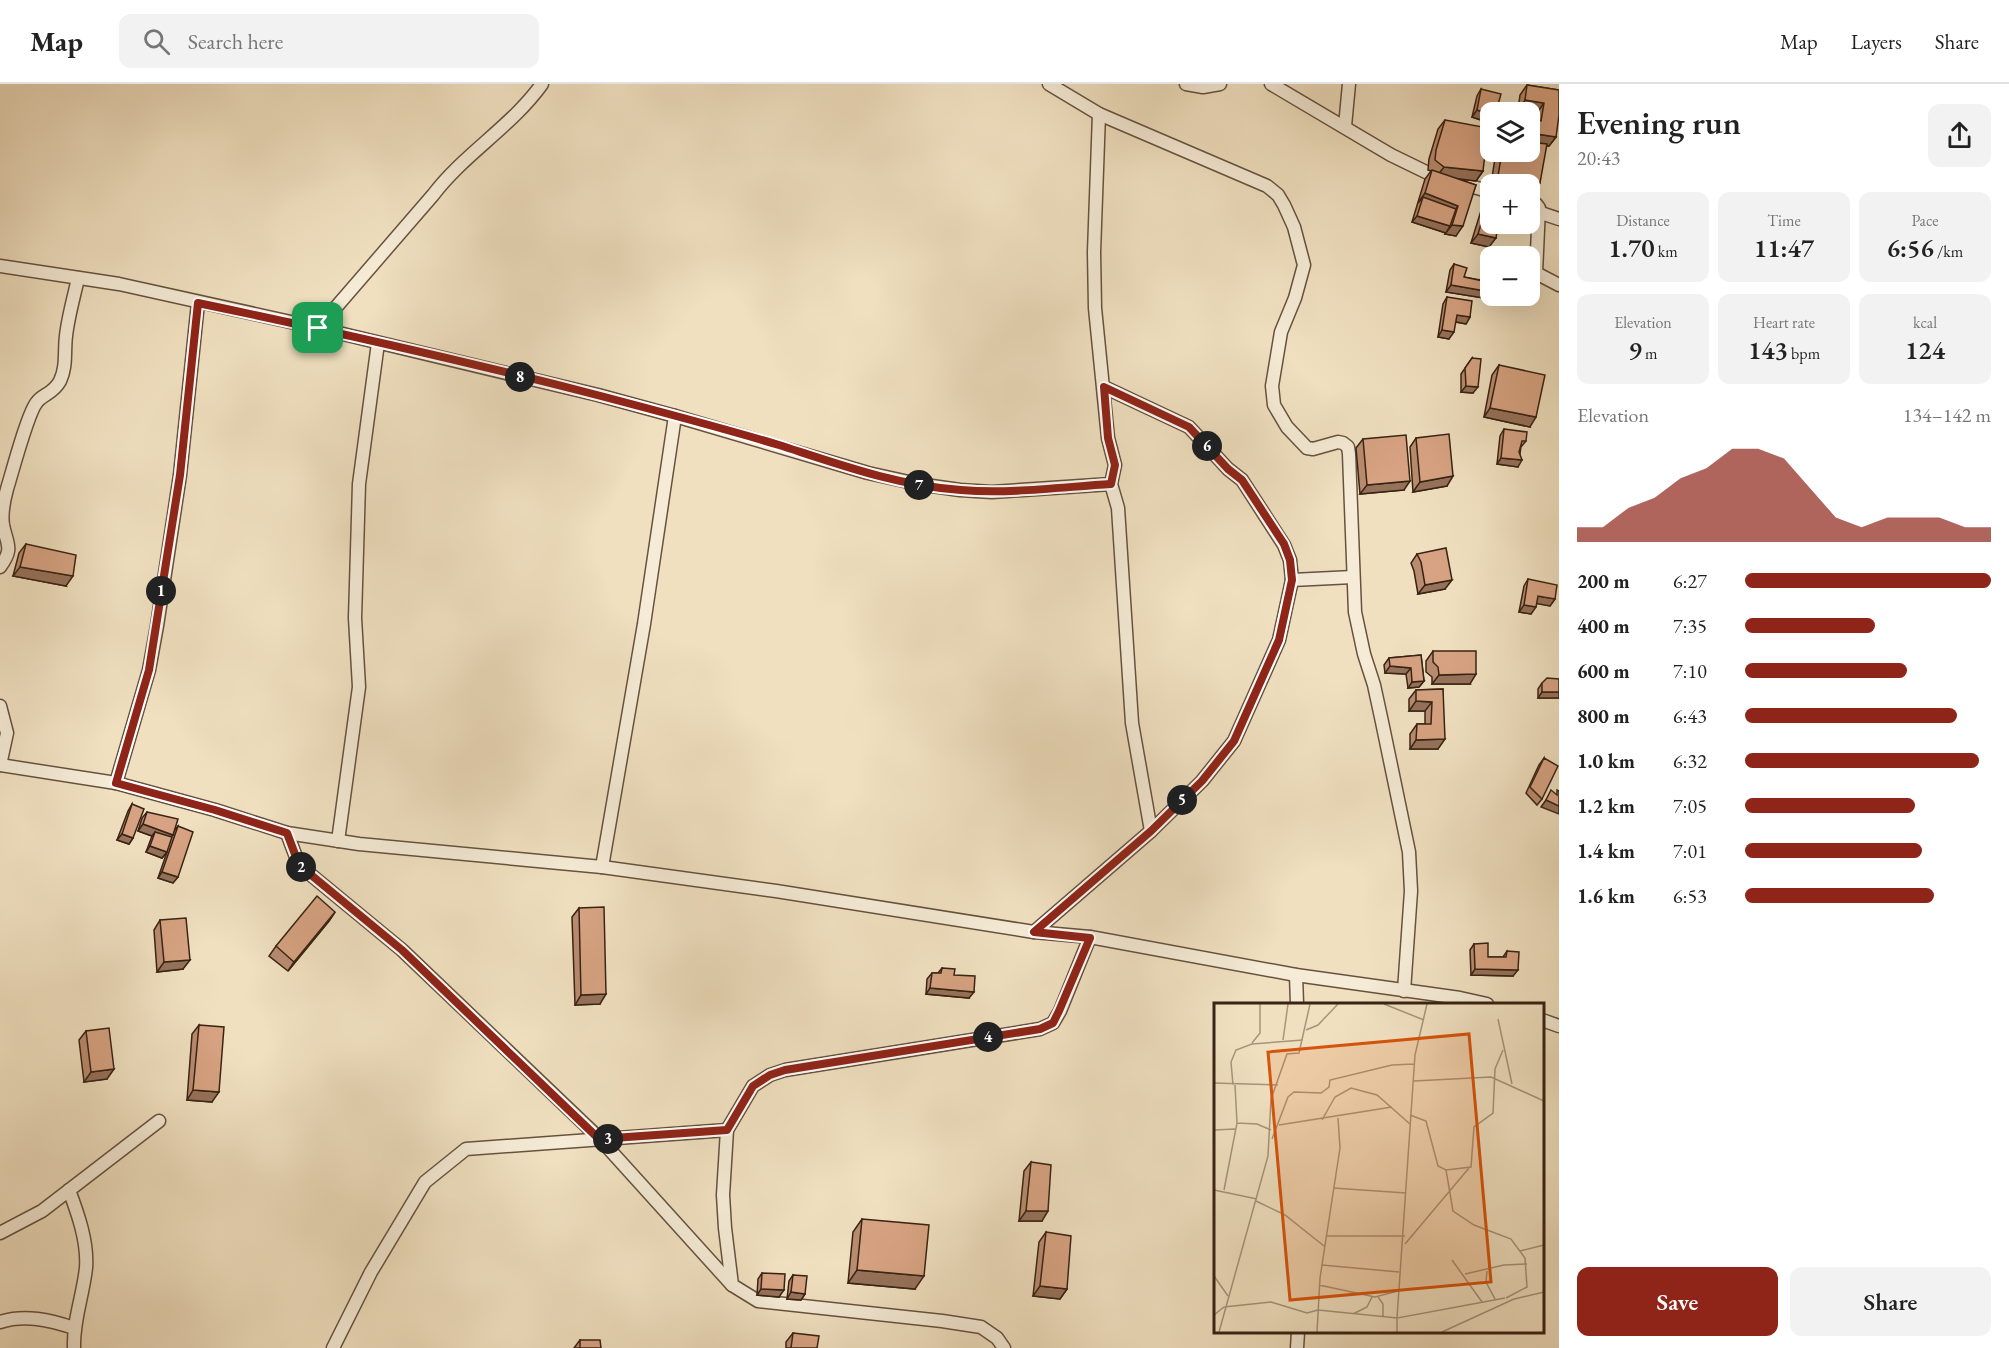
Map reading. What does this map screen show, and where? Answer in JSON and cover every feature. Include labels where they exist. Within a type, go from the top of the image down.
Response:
[{"type":"street","points":[[318,328],[449,174],[510,122],[542,84]]},
{"type":"street","points":[[1049,84],[1099,114],[1267,186],[1278,195],[1294,227],[1304,265],[1295,298],[1281,332],[1272,395],[1274,405],[1287,427],[1307,448],[1316,449],[1338,442],[1343,442],[1348,447],[1355,612],[1364,654],[1374,685],[1409,852],[1411,891],[1404,991]]},
{"type":"street","points":[[1186,84],[1203,87],[1220,84]]},
{"type":"street","points":[[1271,84],[1391,155],[1428,173],[1480,189]]},
{"type":"street","points":[[1345,126],[1349,84]]},
{"type":"street","points":[[1099,114],[1094,263],[1095,308],[1108,438],[1115,465],[1111,484],[1118,508],[1132,723],[1151,831]]},
{"type":"street","points":[[1540,210],[1559,219]]},
{"type":"street","points":[[1535,234],[1536,273],[1559,285]]},
{"type":"street","points":[[0,266],[119,284],[378,342],[675,416],[868,473],[918,484],[992,492],[1111,484]]},
{"type":"street","points":[[0,567],[8,556],[9,543],[3,523],[3,504],[28,419],[37,402],[48,395],[59,383],[64,368],[66,337],[78,278]]},
{"type":"street","points":[[116,783],[149,670],[153,648],[180,475],[198,303]]},
{"type":"street","points":[[338,841],[359,687],[355,618],[359,484],[378,342]]},
{"type":"street","points":[[1034,932],[1151,831],[1202,781],[1234,741],[1279,640],[1292,580],[1290,560],[1284,544],[1242,480],[1228,469],[1189,427],[1104,387]]},
{"type":"street","points":[[602,867],[644,624],[675,416]]},
{"type":"street","points":[[1292,580],[1353,577]]},
{"type":"street","points":[[0,706],[7,733],[0,765],[116,783],[215,810],[287,833],[338,841],[602,867],[867,904],[1034,932],[1090,938],[1296,975],[1461,998],[1480,1003]]},
{"type":"street","points":[[287,833],[299,865],[402,950],[600,1139],[732,1285],[758,1301],[942,1321],[981,1328],[998,1338],[1004,1348]]},
{"type":"street","points":[[732,1285],[723,1195],[727,1130],[753,1086],[770,1075],[785,1070],[1040,1029],[1053,1023],[1090,938]]},
{"type":"street","points":[[1296,975],[1297,1003]]},
{"type":"street","points":[[1544,1021],[1559,1026]]},
{"type":"street","points":[[0,1233],[42,1211],[159,1121]]},
{"type":"street","points":[[333,1348],[371,1272],[425,1182],[466,1149],[727,1130]]},
{"type":"street","points":[[69,1190],[84,1238],[86,1268],[74,1328],[75,1348]]},
{"type":"street","points":[[0,1322],[8,1319],[31,1318],[74,1328]]},
{"type":"street","points":[[1297,1348],[1298,1333]]},
{"type":"building","points":[[1527,85],[1559,90],[1556,137],[1540,135],[1544,103],[1525,100]]},
{"type":"building","points":[[1481,89],[1501,94],[1499,102],[1480,102],[1480,111],[1477,110]]},
{"type":"building","points":[[1445,120],[1480,127],[1480,162],[1484,162],[1483,171],[1444,167],[1435,160]]},
{"type":"building","points":[[1540,143],[1547,144],[1540,183],[1540,174],[1498,174],[1500,162],[1540,162]]},
{"type":"building","points":[[1432,170],[1476,185],[1463,226],[1452,225],[1458,206],[1425,193]]},
{"type":"building","points":[[1423,197],[1456,209],[1450,226],[1417,216]]},
{"type":"building","points":[[1480,227],[1480,234],[1497,234],[1496,238],[1478,234]]},
{"type":"building","points":[[1454,264],[1467,268],[1464,277],[1480,280],[1480,290],[1451,285]]},
{"type":"building","points":[[1447,297],[1472,301],[1470,317],[1457,315],[1454,332],[1442,330]]},
{"type":"building","points":[[1472,358],[1481,359],[1478,387],[1466,386],[1465,368]]},
{"type":"building","points":[[1499,365],[1545,375],[1536,417],[1490,408]]},
{"type":"building","points":[[1504,429],[1527,432],[1526,441],[1522,441],[1519,452],[1522,460],[1501,458]]},
{"type":"building","points":[[1449,434],[1453,476],[1420,482],[1416,438]]},
{"type":"building","points":[[1406,435],[1410,481],[1367,485],[1363,439]]},
{"type":"building","points":[[26,544],[76,555],[73,576],[20,567]]},
{"type":"building","points":[[1446,548],[1452,580],[1425,585],[1421,562],[1417,554]]},
{"type":"building","points":[[1528,579],[1557,585],[1555,599],[1538,596],[1536,607],[1524,605]]},
{"type":"building","points":[[1433,651],[1476,651],[1476,674],[1439,675],[1438,667],[1433,662]]},
{"type":"building","points":[[1421,655],[1424,681],[1412,682],[1411,668],[1390,666],[1389,658]]},
{"type":"building","points":[[1547,678],[1559,679],[1559,692],[1542,692],[1542,683]]},
{"type":"building","points":[[1443,689],[1445,739],[1416,740],[1417,724],[1431,724],[1432,702],[1416,701],[1416,690]]},
{"type":"building","points":[[1544,758],[1558,766],[1542,799],[1530,787]]},
{"type":"building","points":[[1551,790],[1557,795],[1557,790],[1559,791],[1559,806],[1546,800]]},
{"type":"building","points":[[132,804],[144,809],[133,838],[122,834]]},
{"type":"building","points":[[147,812],[178,819],[173,835],[143,824]]},
{"type":"building","points":[[178,826],[193,832],[178,877],[162,872]]},
{"type":"building","points":[[155,832],[172,837],[167,852],[150,846]]},
{"type":"building","points":[[317,896],[335,912],[294,962],[276,946]]},
{"type":"building","points":[[604,907],[606,994],[581,995],[579,908]]},
{"type":"building","points":[[186,918],[190,960],[164,962],[160,920]]},
{"type":"building","points":[[1488,943],[1488,957],[1506,957],[1507,951],[1519,952],[1518,970],[1475,969],[1474,944]]},
{"type":"building","points":[[942,968],[955,969],[954,975],[975,976],[974,992],[930,988],[932,973],[941,973]]},
{"type":"building","points":[[199,1025],[224,1027],[219,1092],[193,1090]]},
{"type":"building","points":[[109,1028],[114,1069],[91,1072],[86,1031]]},
{"type":"building","points":[[1031,1162],[1051,1165],[1048,1211],[1026,1211]]},
{"type":"building","points":[[862,1219],[929,1225],[924,1276],[857,1270]]},
{"type":"building","points":[[1046,1232],[1071,1236],[1067,1289],[1040,1286]]},
{"type":"building","points":[[762,1273],[785,1274],[784,1290],[761,1289]]},
{"type":"building","points":[[793,1275],[807,1276],[805,1294],[791,1292]]},
{"type":"building","points":[[793,1333],[819,1336],[817,1348],[791,1348]]},
{"type":"building","points":[[580,1340],[600,1340],[601,1348],[580,1348]]},
{"type":"route","points":[[198,303],[318,328],[598,395],[868,473],[960,490],[992,492],[1111,484],[1115,465],[1108,438],[1104,387],[1189,427],[1228,469],[1242,480],[1284,544],[1290,560],[1292,580],[1279,640],[1234,741],[1202,781],[1151,831],[1034,932],[1090,938],[1053,1023],[1040,1029],[785,1070],[770,1075],[753,1086],[727,1130],[599,1139],[402,950],[299,865],[287,833],[215,810],[116,783],[149,670],[180,475],[195,351],[198,303]]}]
